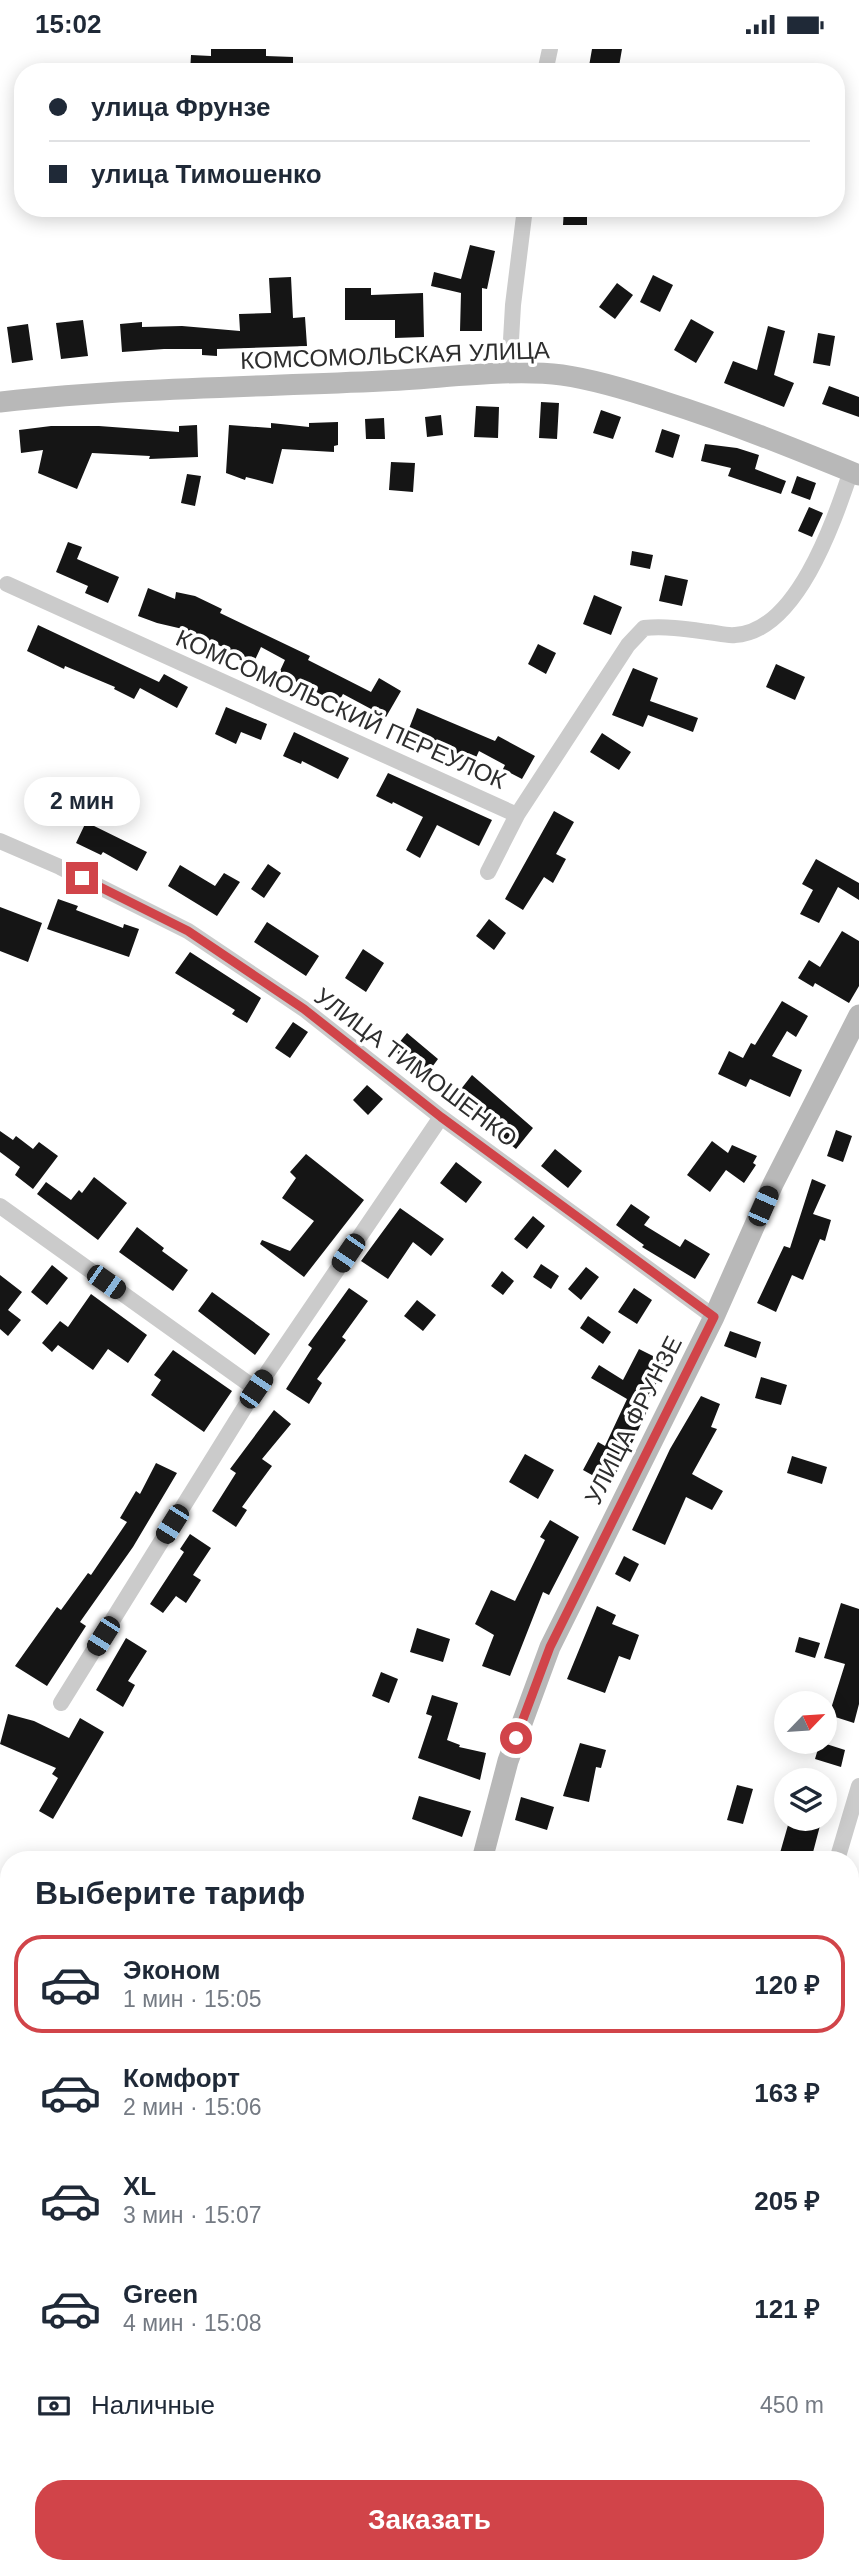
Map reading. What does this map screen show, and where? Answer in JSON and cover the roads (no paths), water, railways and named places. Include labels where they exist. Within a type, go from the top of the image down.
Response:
[{"type":"street","points":[[509,375],[513,305],[524,217]]},
{"type":"street","name":"КОМСОМОЛЬСКАЯ УЛИЦА","points":[[0,402],[73,394],[561,375],[627,390],[767,437],[855,473]]},
{"type":"street","name":"КОМСОМОЛЬСКИЙ ПЕРЕУЛОК","points":[[8,584],[517,815],[628,645],[644,628],[667,626],[734,636],[757,631],[788,604],[811,568],[855,473]]},
{"type":"street","points":[[488,872],[517,815]]},
{"type":"street","name":"УЛИЦА ТИМОШЕНКО","points":[[0,841],[60,867],[188,931],[304,1009],[441,1117],[714,1317]]},
{"type":"street","name":"УЛИЦА ФРУНЗЕ","points":[[484,1851],[508,1761],[550,1647],[714,1317],[773,1184],[859,1015]]},
{"type":"street","points":[[61,1703],[256,1389],[441,1117]]},
{"type":"street","points":[[0,1206],[256,1389]]},
{"type":"street","points":[[840,1851],[859,1786]]}]
